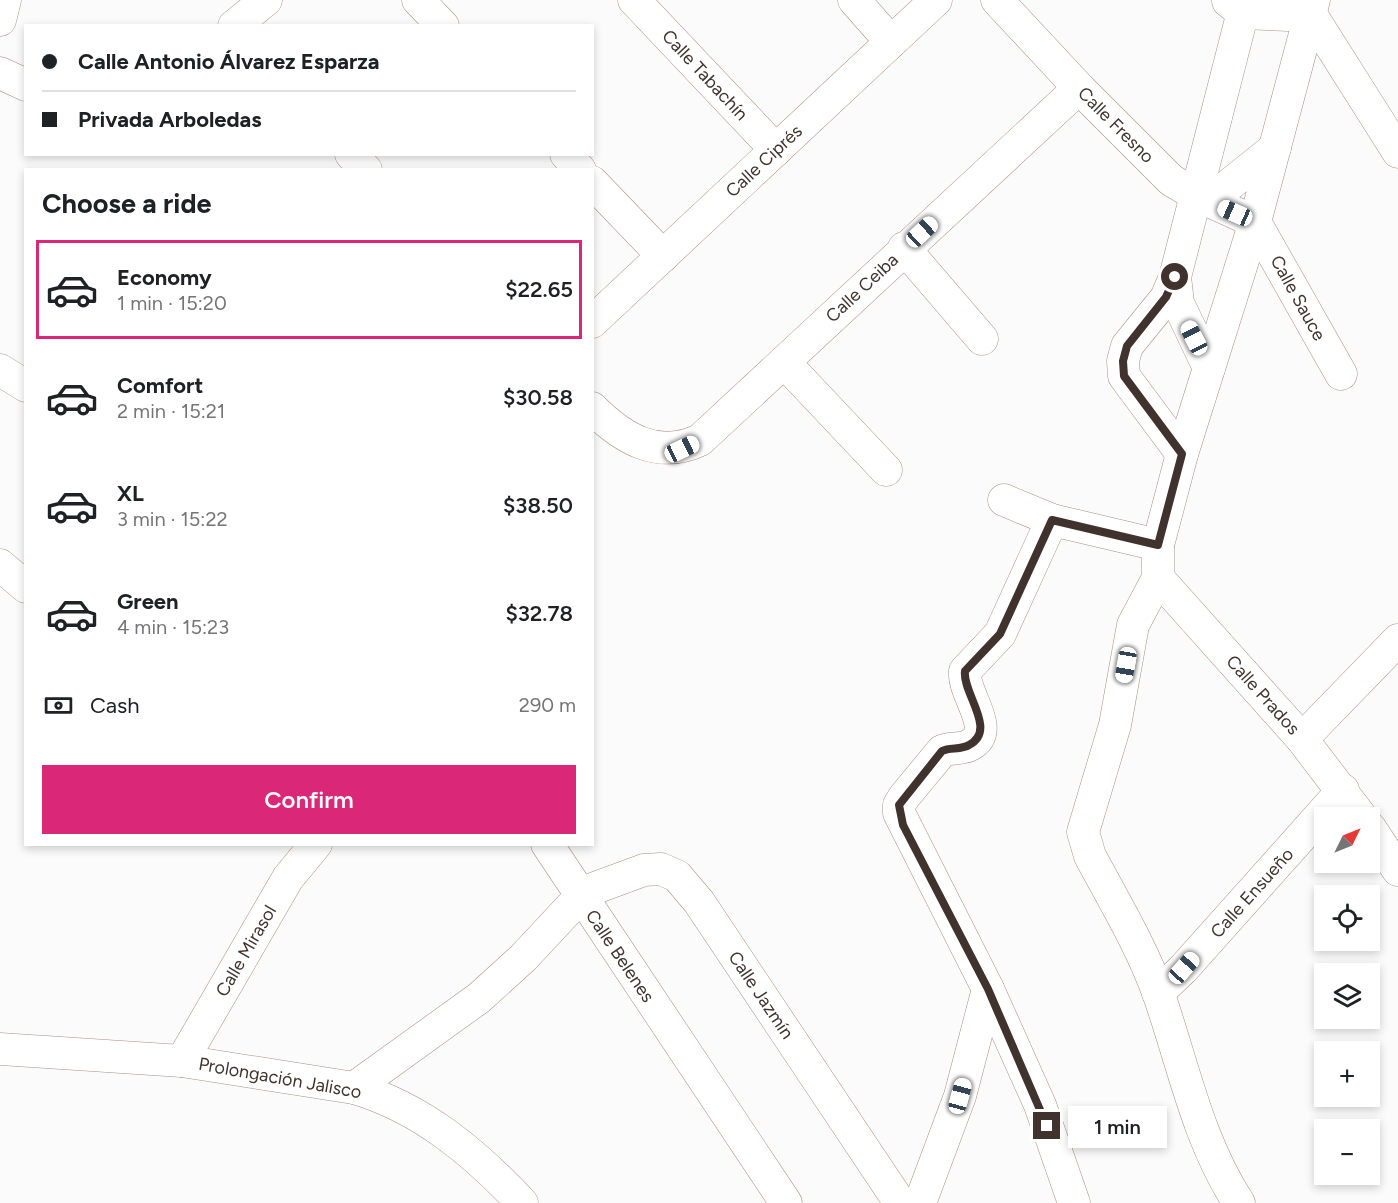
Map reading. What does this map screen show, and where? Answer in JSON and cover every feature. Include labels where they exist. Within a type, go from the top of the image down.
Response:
[{"type":"street","points":[[0,20],[5,0]]},
{"type":"street","points":[[236,24],[266,0]]},
{"type":"street","points":[[418,0],[441,24]]},
{"type":"street","name":"Calle Tabachín","points":[[634,0],[776,150]]},
{"type":"street","points":[[854,0],[891,42]]},
{"type":"street","name":"Calle Ciprés","points":[[594,320],[936,0]]},
{"type":"street","name":"Calle Fresno","points":[[997,0],[1079,88],[1171,180],[1196,195],[1255,222]]},
{"type":"street","points":[[1182,454],[1124,376],[1123,361],[1127,346],[1166,297],[1175,277],[1239,4],[1313,8]]},
{"type":"street","points":[[1239,1203],[1220,1170],[1209,1142],[1158,993],[1090,856],[1083,832],[1115,725],[1133,625],[1158,578],[1158,545],[1182,454],[1255,222],[1313,8]]},
{"type":"street","points":[[1313,8],[1398,152]]},
{"type":"street","points":[[0,73],[24,84]]},
{"type":"street","name":"Calle Ceiba","points":[[594,410],[610,426],[634,440],[661,449],[682,449],[700,440],[904,248],[1079,88]]},
{"type":"street","points":[[1196,195],[1224,189],[1275,148]]},
{"type":"street","points":[[353,156],[364,168]]},
{"type":"street","points":[[568,156],[578,168]]},
{"type":"street","points":[[594,184],[663,256]]},
{"type":"street","name":"Calle Sauce","points":[[1255,222],[1341,374]]},
{"type":"street","points":[[904,248],[982,339]]},
{"type":"street","points":[[1175,277],[1178,303],[1209,368]]},
{"type":"street","points":[[784,362],[886,470]]},
{"type":"street","points":[[0,370],[24,385]]},
{"type":"street","points":[[1004,501],[1052,520],[1158,545]]},
{"type":"street","points":[[1052,520],[1000,634],[965,671],[966,690],[981,723],[978,736],[967,747],[942,751],[904,797],[899,805],[899,813],[988,989],[1040,1105],[1074,1203]]},
{"type":"street","points":[[0,565],[24,585]]},
{"type":"street","name":"Calle Prados","points":[[1158,578],[1302,739],[1355,807]]},
{"type":"street","points":[[1302,739],[1398,640]]},
{"type":"street","name":"Calle Ensueño","points":[[1158,993],[1184,968],[1343,790]]},
{"type":"street","points":[[1380,843],[1398,870]]},
{"type":"street","points":[[548,846],[580,896]]},
{"type":"street","name":"Calle Mirasol","points":[[182,1061],[308,847]]},
{"type":"street","name":"Calle Jazmín","points":[[580,896],[616,878],[644,870],[661,869],[677,876],[699,902],[900,1203]]},
{"type":"street","name":"Calle Belenes","points":[[354,1088],[478,998],[523,958],[580,896],[786,1203]]},
{"type":"street","points":[[920,1203],[960,1096],[988,989]]},
{"type":"street","name":"Prolongación Jalisco","points":[[0,1049],[182,1061],[354,1088],[410,1109],[439,1129],[497,1176],[522,1203]]},
{"type":"route","points":[[1047,1126],[1040,1105],[988,989],[903,825],[899,805],[942,751],[947,748],[967,747],[978,736],[981,723],[978,711],[966,690],[965,671],[1000,634],[1052,520],[1158,545],[1182,454],[1124,376],[1123,361],[1127,346],[1166,297],[1175,277]]}]
